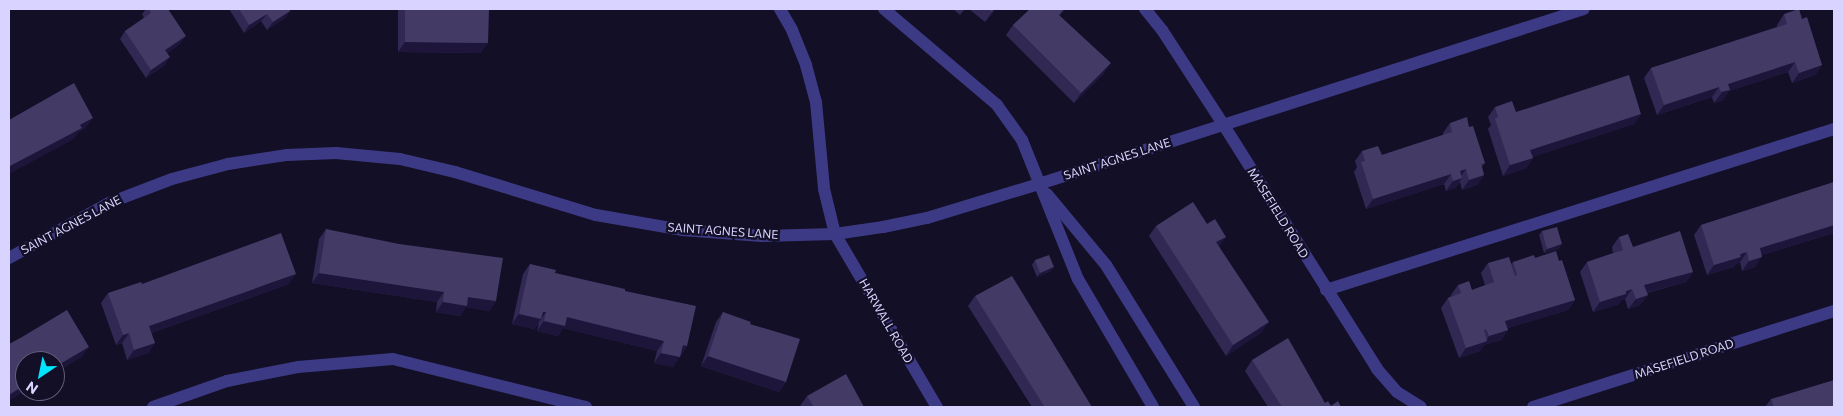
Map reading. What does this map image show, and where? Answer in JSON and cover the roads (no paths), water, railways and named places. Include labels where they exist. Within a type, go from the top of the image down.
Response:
[{"type":"street","name":"HARWALL ROAD","points":[[780,9],[792,30],[806,65],[816,102],[824,190],[835,234],[937,407]]},
{"type":"street","points":[[884,9],[996,105],[1022,140],[1078,279],[1153,407]]},
{"type":"street","name":"MASEFIELD ROAD","points":[[1145,9],[1162,30],[1223,124],[1376,368],[1397,392],[1421,407]]},
{"type":"street","name":"SAINT AGNES LANE","points":[[9,258],[109,203],[172,179],[228,164],[287,155],[336,153],[418,163],[455,172],[596,215],[682,230],[762,236],[835,234],[928,218],[1584,9]]},
{"type":"street","points":[[1326,290],[1834,129]]},
{"type":"street","points":[[1039,184],[1106,265],[1194,407]]},
{"type":"street","name":"MASEFIELD ROAD","points":[[1533,407],[1834,311]]},
{"type":"street","points":[[153,407],[227,381],[298,367],[393,359],[586,407]]}]
